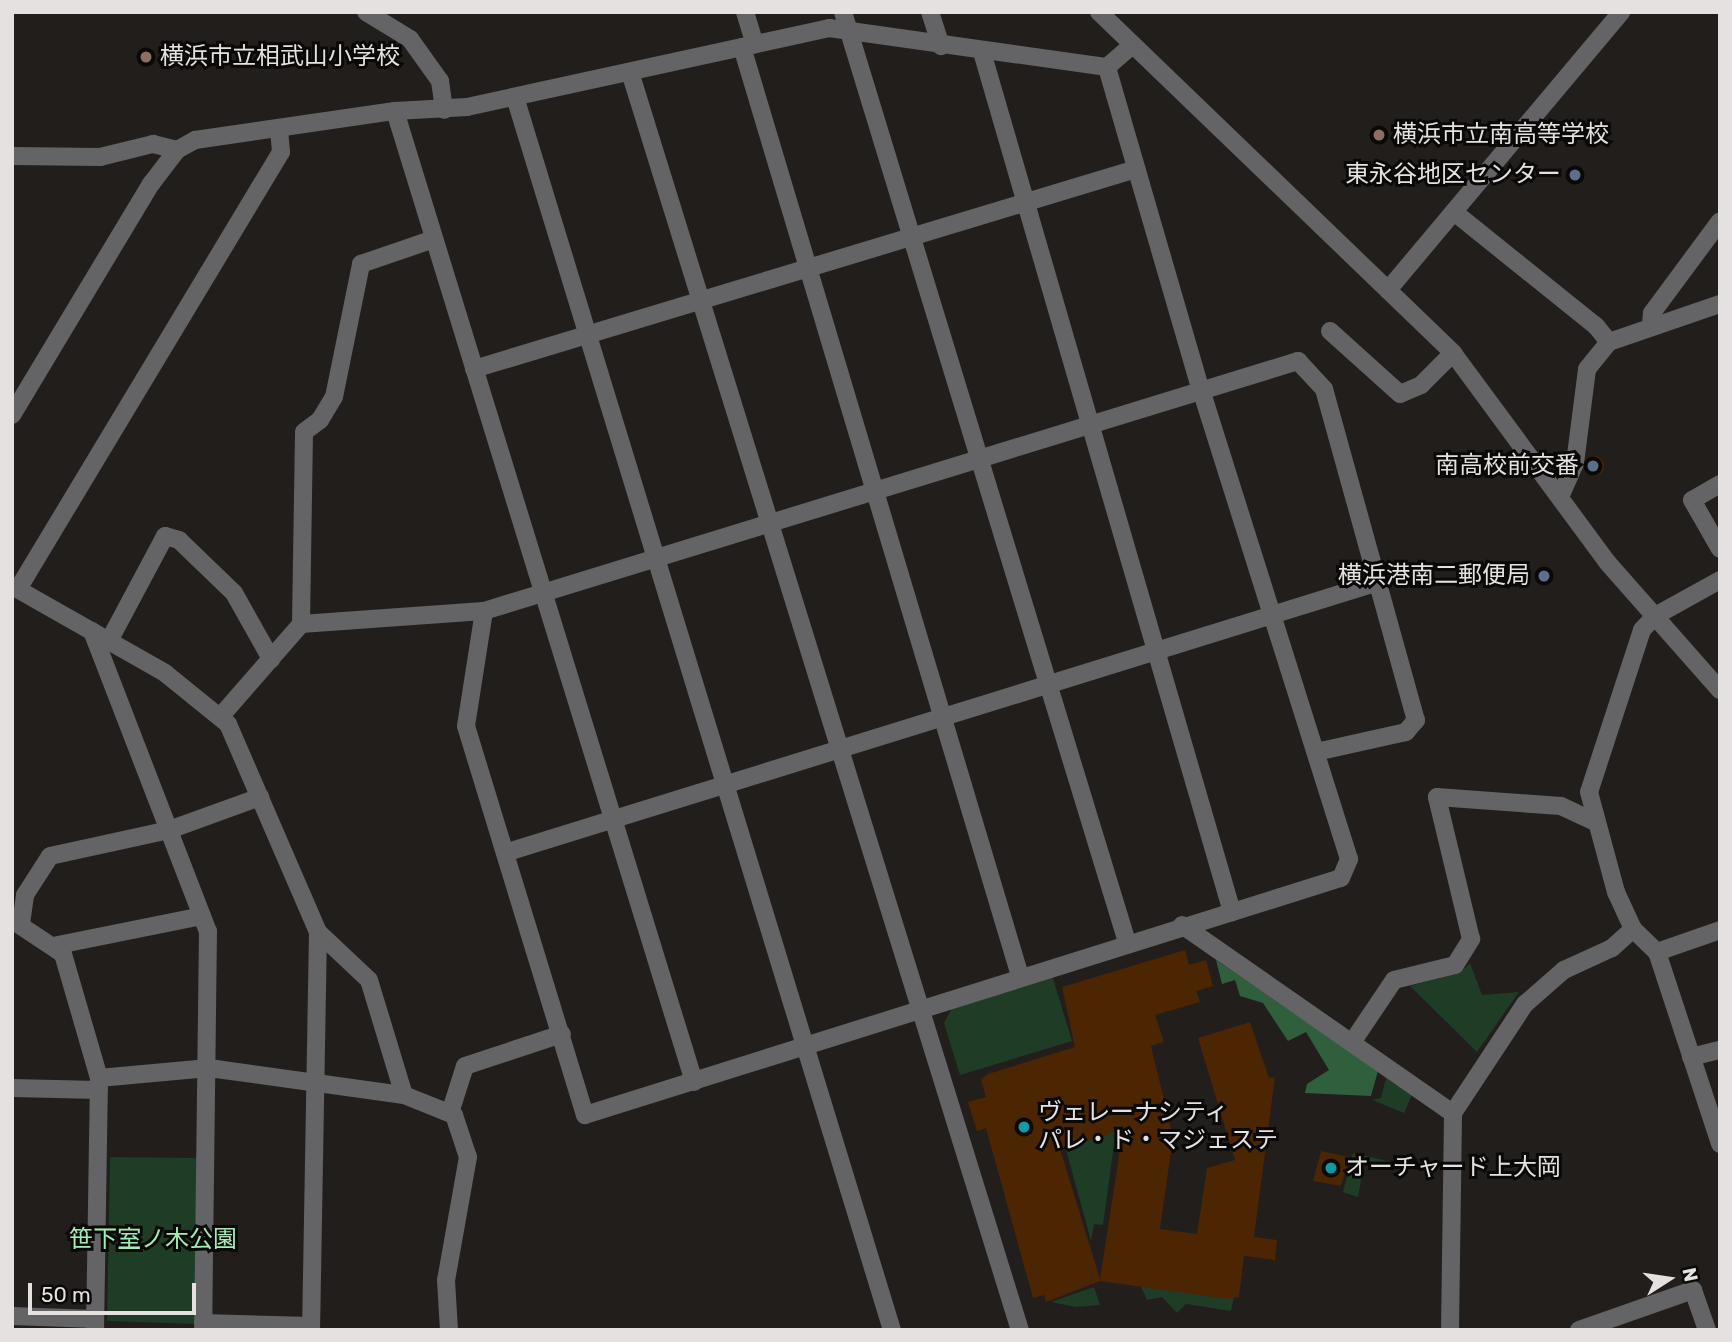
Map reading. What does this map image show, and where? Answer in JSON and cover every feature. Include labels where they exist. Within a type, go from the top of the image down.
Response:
[{"type":"street","points":[[366,12],[410,39],[440,81],[444,110]]},
{"type":"street","points":[[745,12],[748,46],[808,268],[1020,976]]},
{"type":"street","points":[[930,12],[941,46]]},
{"type":"street","points":[[1099,12],[1452,353],[1560,497],[1655,616],[1720,690]]},
{"type":"street","points":[[1388,290],[1620,12]]},
{"type":"street","points":[[846,20],[1127,942]]},
{"type":"street","points":[[12,415],[30,399],[151,184],[177,150],[195,140],[396,111],[444,110],[515,97],[748,46],[846,20],[941,46],[1107,67],[1132,46]]},
{"type":"street","points":[[982,52],[1231,912]]},
{"type":"street","points":[[484,611],[466,726],[508,852],[585,1115],[694,1082],[804,1042],[1341,878],[1349,859],[1200,391],[1107,67]]},
{"type":"street","points":[[630,72],[838,750],[922,1006],[1016,1329]]},
{"type":"street","points":[[515,97],[892,1330]]},
{"type":"street","points":[[396,111],[694,1082]]},
{"type":"street","points":[[92,631],[208,931],[209,1069],[203,1326],[311,1328],[318,1084],[318,932],[260,797],[220,717],[165,673],[92,631],[15,588],[98,444],[281,152],[279,129]]},
{"type":"street","points":[[12,156],[100,157],[153,144],[177,150]]},
{"type":"street","points":[[474,369],[1136,169]]},
{"type":"street","points":[[1454,212],[1597,326],[1609,342]]},
{"type":"street","points":[[1651,326],[1651,313],[1720,221]]},
{"type":"street","points":[[220,717],[301,624],[304,432],[320,421],[334,397],[361,264],[434,239]]},
{"type":"street","points":[[1560,497],[1575,463],[1584,379],[1609,342],[1720,304]]},
{"type":"street","points":[[1330,331],[1400,394],[1421,385],[1452,353]]},
{"type":"street","points":[[301,624],[484,611],[1298,360],[1324,389],[1382,581],[1383,614],[1416,720],[1406,732],[1316,751]]},
{"type":"street","points":[[1720,484],[1692,500],[1720,549]]},
{"type":"street","points":[[109,641],[165,536],[179,540],[234,593],[271,659]]},
{"type":"street","points":[[1720,580],[1655,616],[1642,630],[1592,771],[1589,792],[1596,822],[1633,929],[1657,952],[1720,1144]]},
{"type":"street","points":[[508,852],[1382,581]]},
{"type":"street","points":[[12,1316],[95,1324],[99,1084],[63,954],[17,922],[25,895],[50,856],[169,830],[260,797]]},
{"type":"street","points":[[1353,1041],[1394,980],[1455,965],[1471,939],[1437,797],[1561,806],[1596,822]]},
{"type":"street","points":[[53,946],[202,916]]},
{"type":"street","points":[[1182,925],[1353,1041],[1453,1113]]},
{"type":"street","points":[[1450,1330],[1453,1113],[1525,1004],[1564,970],[1612,948],[1633,929]]},
{"type":"street","points":[[1657,952],[1720,930]]},
{"type":"street","points":[[318,932],[369,980],[404,1095]]},
{"type":"street","points":[[449,1330],[446,1280],[468,1157],[450,1113],[465,1066],[562,1034]]},
{"type":"street","points":[[1692,1058],[1720,1050]]},
{"type":"street","points":[[12,1088],[99,1084],[209,1069],[404,1095],[450,1113]]},
{"type":"street","points":[[1579,1330],[1693,1290],[1707,1330]]},
{"type":"green space","points":[[1216,960],[1378,1071],[1371,1096],[1305,1093],[1307,1084],[1329,1070],[1306,1032],[1288,1041],[1263,1003],[1240,996],[1235,980],[1222,984]]},
{"type":"green space","points":[[1470,963],[1482,995],[1519,992],[1477,1052],[1410,986],[1460,973]]},
{"type":"green space","points":[[1052,975],[1072,1041],[960,1075],[944,1023],[952,1008]]},
{"type":"green space","points":[[1386,1078],[1412,1095],[1404,1113],[1372,1100],[1381,1098]]},
{"type":"green space","points":[[1094,1097],[1116,1130],[1103,1225],[1094,1224],[1091,1241],[1053,1102],[1072,1145],[1105,1135]]},
{"type":"green space","points":[[1353,1153],[1396,1163],[1393,1170],[1364,1163],[1358,1197],[1343,1192]]},
{"type":"green space","name":"笹下室ノ木公園","points":[[110,1157],[197,1158],[198,1324],[107,1321]]},
{"type":"green space","points":[[1139,1282],[1234,1296],[1231,1311],[1186,1304],[1177,1313],[1162,1297],[1147,1300]]},
{"type":"green space","points":[[1094,1287],[1100,1305],[1076,1307],[1051,1302]]},
{"type":"building","name":"南高校前交番","points":[[1594,456],[1601,459],[1604,466],[1601,473],[1594,476],[1587,473],[1584,466],[1587,459]]},
{"type":"building","name":"ヴェレーナシティ パレ・ド・マジェステ","points":[[1185,950],[1189,965],[1206,960],[1213,986],[1196,991],[1200,1002],[1155,1015],[1164,1042],[1151,1046],[1173,1137],[1160,1229],[1197,1234],[1207,1168],[1235,1160],[1198,1038],[1250,1022],[1269,1078],[1275,1077],[1254,1237],[1277,1240],[1275,1260],[1244,1256],[1239,1297],[1228,1299],[1100,1281],[1046,1302],[1044,1295],[1033,1298],[986,1128],[977,1131],[968,1102],[986,1097],[981,1079],[988,1074],[1075,1047],[1062,987]],"holes":[[[1122,1130],[1100,1279],[1060,1149]]]},
{"type":"building","name":"オーチャード上大岡","points":[[1321,1151],[1349,1157],[1341,1186],[1313,1181]]},
{"type":"place","name":"横浜市立相武山小学校","points":[[146,57]]},
{"type":"place","name":"横浜市立南高等学校","points":[[1379,135]]},
{"type":"place","name":"東永谷地区センター","points":[[1575,175]]},
{"type":"place","name":"南高校前交番","points":[[1593,466]]},
{"type":"place","name":"横浜港南二郵便局","points":[[1544,576]]},
{"type":"place","name":"ヴェレーナシティ パレ・ド・マジェステ","points":[[1024,1127]]},
{"type":"place","name":"オーチャード上大岡","points":[[1331,1168]]}]
